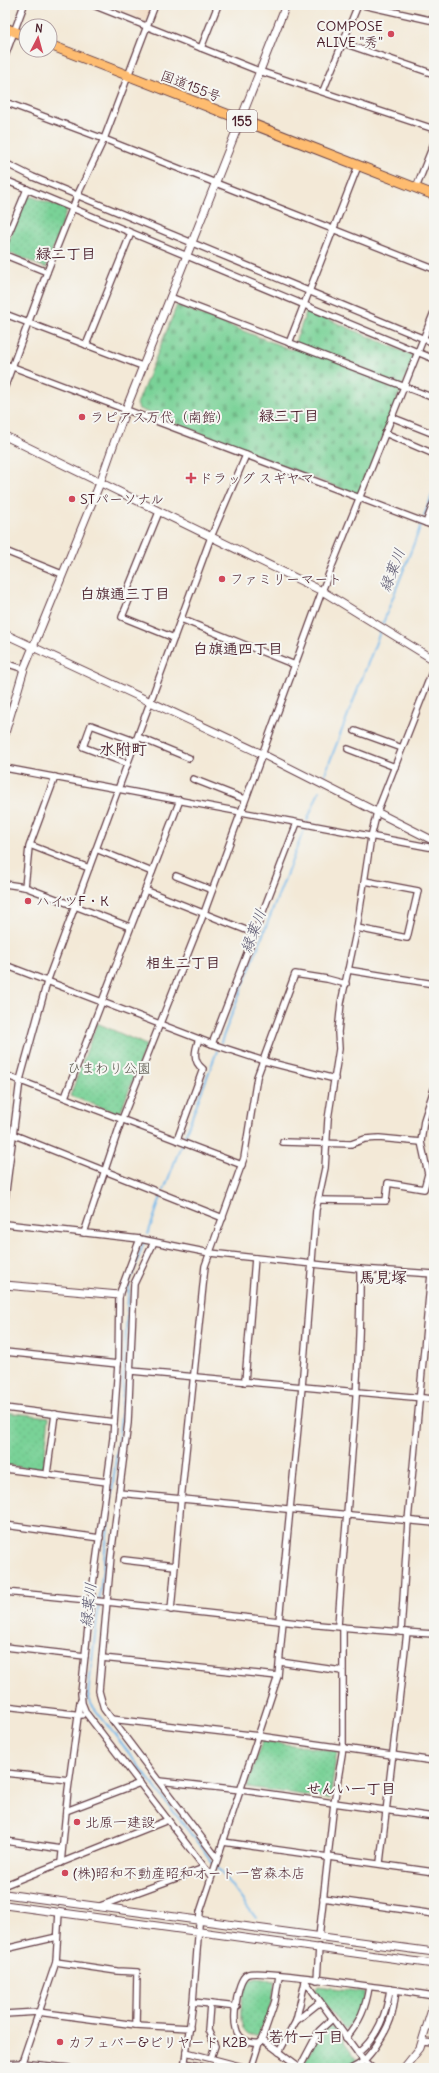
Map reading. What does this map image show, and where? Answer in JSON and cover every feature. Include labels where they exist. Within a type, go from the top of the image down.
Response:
[{"type":"highway","points":[[5,28],[18,33]]},
{"type":"highway","name":"国道155号","points":[[58,48],[434,195]]},
{"type":"street","points":[[5,56],[24,5]]},
{"type":"street","points":[[92,5],[259,71],[434,129]]},
{"type":"street","points":[[5,386],[8,365],[27,323],[72,208],[104,139],[155,5]]},
{"type":"street","points":[[202,48],[218,5]]},
{"type":"street","points":[[5,733],[24,669],[100,483],[142,366],[216,184],[286,5]]},
{"type":"street","points":[[323,91],[358,5]]},
{"type":"street","points":[[363,5],[434,21]]},
{"type":"street","points":[[343,43],[434,74]]},
{"type":"street","points":[[5,102],[104,139],[434,269]]},
{"type":"street","points":[[416,188],[434,143]]},
{"type":"street","points":[[5,163],[434,343]]},
{"type":"street","points":[[289,343],[332,229],[358,166]]},
{"type":"street","points":[[5,180],[434,359]]},
{"type":"street","points":[[5,242],[27,189]]},
{"type":"street","points":[[86,345],[131,233]]},
{"type":"street","points":[[5,255],[47,272]]},
{"type":"street","points":[[170,297],[434,398]]},
{"type":"street","points":[[84,1233],[106,1171],[122,1119],[204,913],[244,799],[322,591],[434,312]]},
{"type":"street","points":[[5,314],[142,366]]},
{"type":"street","points":[[8,365],[434,526]]},
{"type":"street","points":[[391,418],[434,434]]},
{"type":"street","points":[[385,433],[434,454]]},
{"type":"street","points":[[5,436],[322,591],[434,660]]},
{"type":"street","points":[[5,1199],[7,1158],[20,1080],[47,982],[211,537],[246,455]]},
{"type":"street","points":[[426,523],[434,502]]},
{"type":"street","points":[[159,512],[125,596],[128,600],[122,617],[174,638]]},
{"type":"street","points":[[5,551],[62,574]]},
{"type":"street","points":[[181,619],[295,665]]},
{"type":"street","points":[[5,634],[262,754],[434,840]]},
{"type":"street","points":[[5,663],[24,669]]},
{"type":"street","points":[[208,2068],[185,2066],[193,2002],[200,1912],[211,1874],[241,1790],[278,1676],[290,1510],[312,1263],[319,1200],[325,1168],[328,1119],[340,1049],[338,1032],[348,970],[357,928],[371,837],[377,812],[434,667]]},
{"type":"street","points":[[128,764],[83,747],[91,725],[189,758]]},
{"type":"street","points":[[355,731],[402,748]]},
{"type":"street","points":[[348,749],[394,767]]},
{"type":"street","points":[[5,768],[119,788],[434,848]]},
{"type":"street","points":[[25,887],[30,845],[55,777]]},
{"type":"street","points":[[193,779],[244,799]]},
{"type":"street","points":[[65,1097],[180,800]]},
{"type":"street","points":[[212,1044],[256,934],[297,823]]},
{"type":"street","points":[[30,845],[89,868]]},
{"type":"street","points":[[96,849],[152,872]]},
{"type":"street","points":[[176,876],[212,890]]},
{"type":"street","points":[[357,928],[407,938],[418,891],[364,881]]},
{"type":"street","points":[[5,884],[25,887],[130,928]]},
{"type":"street","points":[[145,890],[256,934]]},
{"type":"street","points":[[5,965],[212,1044],[264,1061],[335,1079]]},
{"type":"street","points":[[348,970],[434,984]]},
{"type":"street","points":[[171,1610],[205,1266],[224,1218],[242,1165],[248,1140],[256,1083],[295,974],[327,978],[346,984]]},
{"type":"street","points":[[177,1140],[203,1069],[197,1062],[195,1056],[200,1039]]},
{"type":"street","points":[[5,1074],[242,1165]]},
{"type":"street","points":[[319,1200],[386,1201],[388,1183],[424,1189],[428,1174],[421,1142],[424,1120],[434,1089]]},
{"type":"street","points":[[12,1134],[224,1218]]},
{"type":"street","points":[[282,1142],[351,1144],[365,1139],[379,1138],[421,1142]]},
{"type":"street","points":[[5,1224],[140,1239],[210,1253],[360,1269],[432,1274],[408,1521],[404,1632],[380,1863]]},
{"type":"street","points":[[61,1863],[69,1780],[114,1422],[118,1364],[119,1295],[140,1239]]},
{"type":"street","points":[[154,1242],[134,1284],[132,1370],[128,1422],[106,1601],[100,1700],[111,1719],[217,1858]]},
{"type":"street","points":[[245,1382],[256,1258]]},
{"type":"street","points":[[319,1937],[334,1803],[343,1748],[340,1627],[346,1515],[358,1392],[360,1269]]},
{"type":"street","points":[[5,1285],[119,1295]]},
{"type":"street","points":[[5,1352],[118,1364]]},
{"type":"street","points":[[132,1370],[434,1399]]},
{"type":"street","points":[[5,1408],[114,1422]]},
{"type":"street","points":[[47,1474],[55,1414]]},
{"type":"street","points":[[5,1469],[107,1482]]},
{"type":"street","points":[[120,1493],[434,1523]]},
{"type":"street","points":[[5,1525],[100,1538]]},
{"type":"street","points":[[124,1560],[175,1566]]},
{"type":"street","points":[[5,1592],[92,1599],[171,1610],[340,1627],[434,1634]]},
{"type":"street","points":[[5,1647],[85,1656]]},
{"type":"street","points":[[102,1658],[278,1676]]},
{"type":"street","points":[[280,1662],[342,1671]]},
{"type":"street","points":[[81,1694],[82,1704],[88,1716],[204,1868],[211,1874]]},
{"type":"street","points":[[5,1706],[88,1716]]},
{"type":"street","points":[[111,1719],[259,1736],[434,1761]]},
{"type":"street","points":[[5,1773],[69,1780]]},
{"type":"street","points":[[159,1781],[241,1790],[386,1809],[434,1817]]},
{"type":"street","points":[[66,1811],[140,1783]]},
{"type":"street","points":[[5,1885],[168,1820]]},
{"type":"street","points":[[5,1841],[62,1849]]},
{"type":"street","points":[[223,1842],[380,1863],[434,1872]]},
{"type":"street","points":[[100,1906],[204,1868]]},
{"type":"street","points":[[5,1894],[434,1952]]},
{"type":"street","points":[[323,1898],[434,1914]]},
{"type":"street","points":[[5,1906],[319,1947],[434,1964]]},
{"type":"street","points":[[21,2066],[56,1962],[59,1912]]},
{"type":"street","points":[[5,1949],[57,1937]]},
{"type":"street","points":[[317,1980],[319,1947]]},
{"type":"street","points":[[56,1962],[117,1971],[137,1972],[136,2025]]},
{"type":"street","points":[[332,2019],[319,2031],[300,2068],[279,2052],[261,2041],[248,2042],[240,2036],[236,2029],[236,2007],[241,1980],[247,1974],[255,1973],[304,1980],[369,1986],[434,1996]]},
{"type":"street","points":[[251,2068],[275,2001],[279,1976]]},
{"type":"street","points":[[304,1980],[346,2038],[363,2060],[372,2068]]},
{"type":"street","points":[[279,2052],[296,2021],[304,1980]]},
{"type":"street","points":[[346,2038],[359,2020],[365,2008],[369,1986]]},
{"type":"street","points":[[358,2053],[378,2027],[387,2008],[390,1989]]},
{"type":"street","points":[[352,2068],[370,2054],[385,2031],[392,2016],[396,1990]]},
{"type":"street","points":[[193,2002],[236,2007]]},
{"type":"street","points":[[296,2021],[320,2002]]},
{"type":"street","points":[[404,2068],[423,2042],[434,2003]]},
{"type":"street","points":[[210,2004],[208,2030],[215,2046],[211,2058]]},
{"type":"street","points":[[5,2014],[38,2012],[136,2025],[190,2028]]},
{"type":"street","points":[[378,2027],[385,2031]]},
{"type":"street","points":[[423,2042],[434,2043]]},
{"type":"street","points":[[186,2052],[247,2068]]},
{"type":"street","points":[[5,2064],[69,2068]]},
{"type":"shaded area","points":[[101,5],[153,5],[146,23]]},
{"type":"shaded area","points":[[5,1077],[13,1080],[14,1083],[10,1122],[5,1122]]},
{"type":"green space","points":[[27,195],[67,209],[46,268],[5,251]]},
{"type":"green space","points":[[177,305],[292,350],[307,310],[414,356],[360,496],[139,409],[137,404]]},
{"type":"green space","name":"ひまわり公園","points":[[97,1023],[146,1045],[120,1114],[70,1096]]},
{"type":"green space","points":[[5,1412],[49,1417],[43,1470],[5,1465]]},
{"type":"green space","points":[[262,1741],[337,1751],[330,1799],[247,1787]]},
{"type":"green space","points":[[257,1978],[275,1981],[267,2016],[257,2035],[250,2035],[242,2026],[241,2005],[245,1985],[251,1980]]},
{"type":"green space","points":[[318,1986],[365,1992],[361,2005],[347,2030],[343,2028],[315,1991]]},
{"type":"green space","points":[[328,2026],[332,2026],[357,2059],[357,2062],[332,2068],[306,2066],[304,2063],[320,2034]]},
{"type":"waterway","name":"縁葉川","points":[[424,516],[434,490]]},
{"type":"waterway","name":"縁葉川","points":[[383,623],[421,525]]},
{"type":"waterway","name":"縁葉川","points":[[323,779],[380,632]]},
{"type":"waterway","name":"縁葉川","points":[[307,821],[319,791]]},
{"type":"waterway","name":"縁葉川","points":[[221,1042],[305,827]]},
{"type":"waterway","name":"縁葉川","points":[[184,1138],[217,1051]]},
{"type":"waterway","name":"縁葉川","points":[[164,1190],[181,1145]]},
{"type":"waterway","name":"縁葉川","points":[[148,1234],[161,1197]]},
{"type":"waterway","name":"縁葉川","points":[[144,1242],[129,1283],[121,1416],[88,1695],[91,1704],[214,1864]]},
{"type":"waterway","name":"縁葉川","points":[[217,1867],[256,1918]]},
{"type":"place","name":"COMPOSE ALIVE \"秀\"","points":[[391,34]]},
{"type":"place","name":"ラピアス万代（南館）","points":[[82,417]]},
{"type":"place","name":"ドラッグ スギヤマ","points":[[191,478]]},
{"type":"place","name":"STパーソナル","points":[[72,499]]},
{"type":"place","name":"ファミリーマート","points":[[222,579]]},
{"type":"place","name":"ハイツF・K","points":[[28,901]]},
{"type":"place","name":"北原一建設","points":[[77,1822]]},
{"type":"place","name":"(株)昭和不動産昭和オート一宮森本店","points":[[65,1873]]},
{"type":"place","name":"カフェバー&ビリヤード K2B","points":[[60,2042]]},
{"type":"district","name":"緑二丁目","points":[[66,253]]},
{"type":"district","name":"緑三丁目","points":[[289,415]]},
{"type":"district","name":"白旗通三丁目","points":[[125,593]]},
{"type":"district","name":"白旗通四丁目","points":[[238,648]]},
{"type":"district","name":"水附町","points":[[123,749]]},
{"type":"district","name":"相生二丁目","points":[[183,962]]},
{"type":"district","name":"馬見塚","points":[[383,1277]]},
{"type":"district","name":"せんい一丁目","points":[[351,1788]]},
{"type":"district","name":"若竹一丁目","points":[[306,2036]]}]
